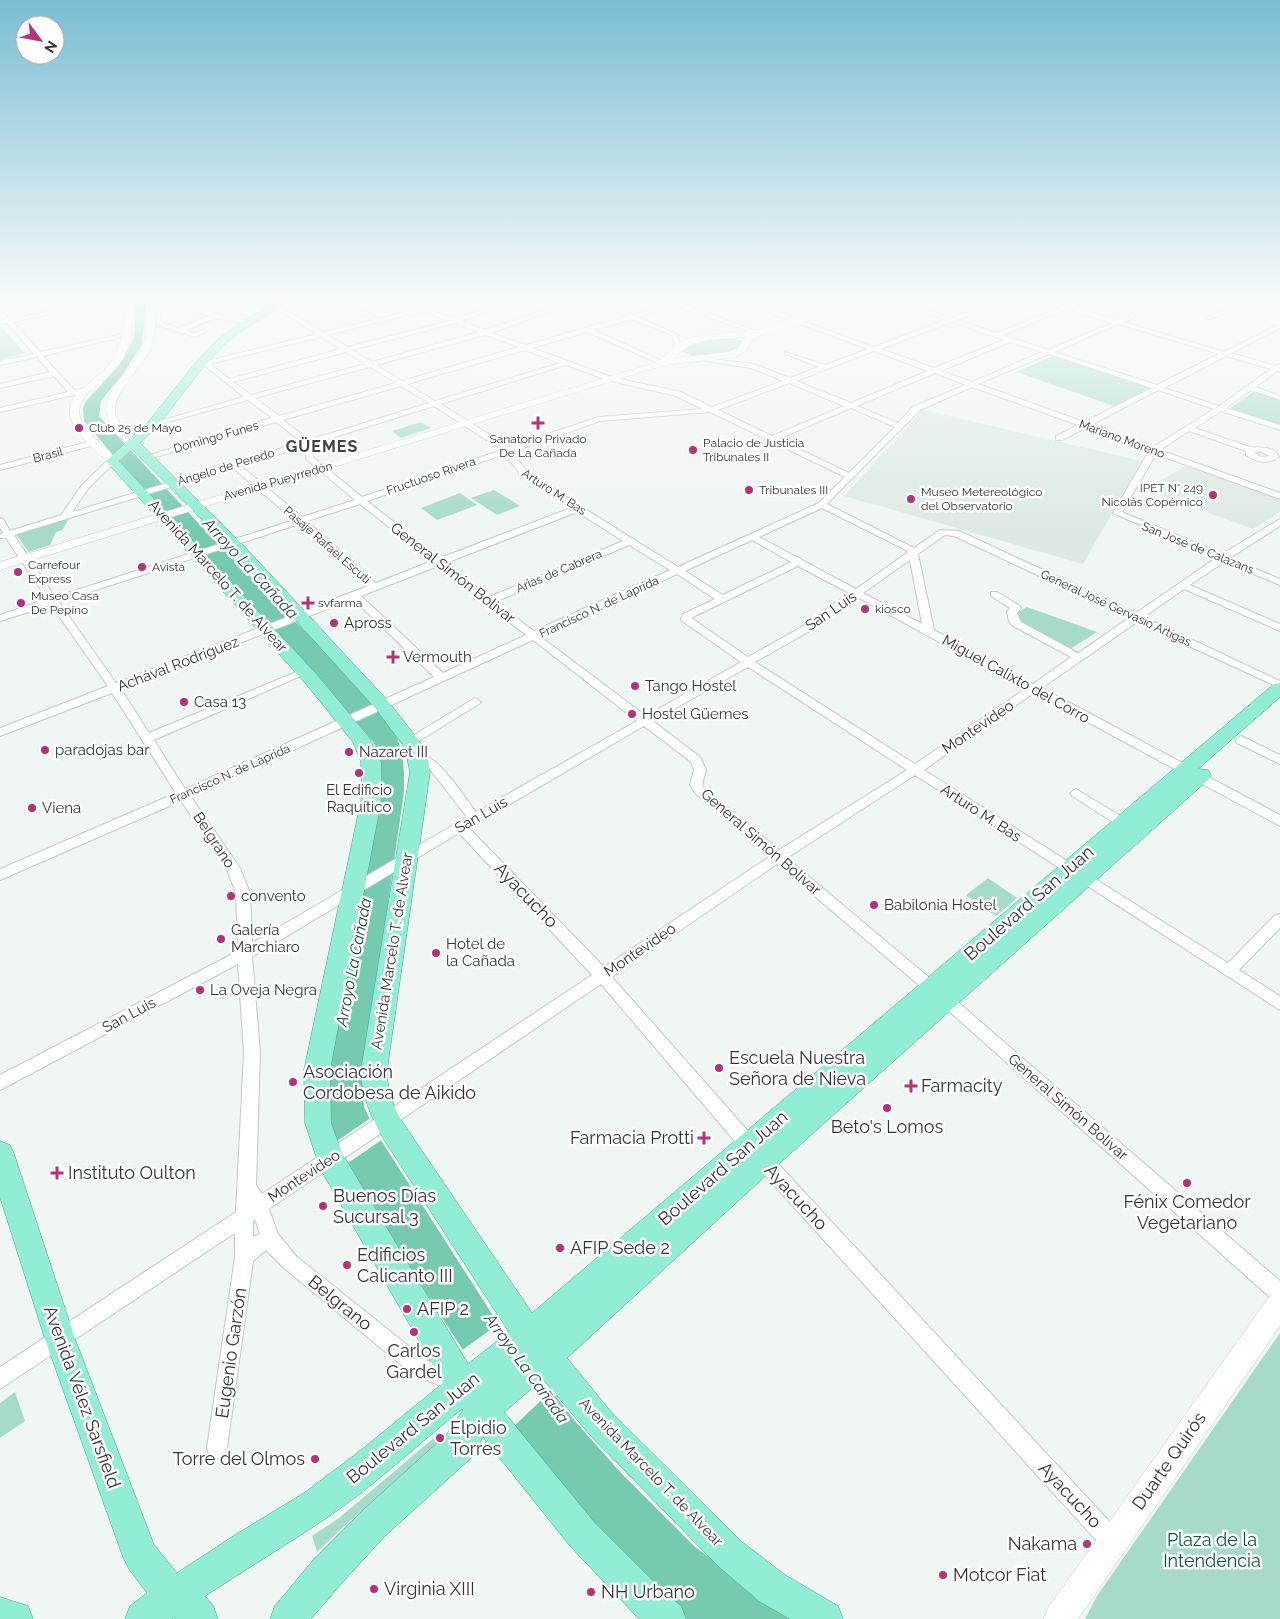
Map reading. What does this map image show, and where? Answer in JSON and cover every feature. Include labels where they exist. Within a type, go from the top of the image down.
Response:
[{"type":"main road","name":"Avenida Marcelo T. de Alvear","points":[[103,376],[78,397],[76,402],[76,421],[271,629],[360,740],[371,762],[372,796],[351,890],[317,1070],[318,1122],[330,1159],[447,1361],[582,1534],[661,1615]]},
{"type":"main road","name":"Avenida Marcelo T. de Alvear","points":[[128,376],[113,398],[109,408],[112,418],[132,443],[172,484],[191,507],[229,544],[382,705],[414,748],[420,772],[374,1070],[376,1092],[387,1121],[507,1305],[601,1424],[729,1553],[772,1588],[824,1619]]},
{"type":"main road","points":[[112,461],[153,424],[193,376]]},
{"type":"main road","name":"Avenida Pueyrredón","points":[[166,515],[321,469],[620,376]]},
{"type":"main road","points":[[0,566],[166,515]]},
{"type":"main road","name":"Boulevard San Juan","points":[[144,1619],[187,1608],[247,1547],[316,1505],[372,1463],[474,1398],[538,1346],[756,1153],[1192,774],[1280,687]]},
{"type":"main road","name":"Boulevard San Juan","points":[[1076,874],[1123,822],[1241,740],[1280,706]]},
{"type":"main road","name":"Avenida Vélez Sarsfield","points":[[0,1154],[60,1339],[141,1557],[153,1574],[187,1608]]},
{"type":"main road","name":"Duarte Quirós","points":[[1059,1619],[1279,1302]]},
{"type":"main road","name":"Boulevard San Juan","points":[[288,1619],[326,1572],[373,1524],[459,1446],[474,1398]]},
{"type":"main road","points":[[0,1615],[15,1619]]},
{"type":"street","points":[[0,386],[45,376]]},
{"type":"street","points":[[58,376],[73,393]]},
{"type":"street","points":[[220,376],[307,442]]},
{"type":"street","points":[[228,381],[249,376]]},
{"type":"street","points":[[153,424],[332,376]]},
{"type":"street","name":"Arturo M. Bas","points":[[388,376],[507,450],[522,474],[723,599]]},
{"type":"street","name":"Domingo Funes","points":[[146,457],[432,376]]},
{"type":"street","name":"Ángelo de Peredo","points":[[4,535],[527,376]]},
{"type":"street","points":[[600,376],[678,394],[851,477]]},
{"type":"street","points":[[776,376],[900,426]]},
{"type":"street","name":"Fructuoso Rivera","points":[[0,618],[360,501],[603,418],[712,410],[803,376]]},
{"type":"street","points":[[771,438],[924,376]]},
{"type":"street","name":"Mariano Moreno","points":[[947,376],[1280,496]]},
{"type":"street","name":"Francisco N. de Laprida","points":[[0,875],[183,795],[822,505],[917,408],[995,376]]},
{"type":"street","points":[[1121,376],[1280,428]]},
{"type":"street","points":[[1060,438],[1182,376]]},
{"type":"street","points":[[1154,450],[1221,408],[1267,376]]},
{"type":"street","points":[[1250,387],[1280,398]]},
{"type":"street","points":[[0,410],[85,390]]},
{"type":"street","points":[[1188,428],[1250,450]]},
{"type":"street","name":"Brasil","points":[[0,468],[95,442]]},
{"type":"street","name":"General Simón Bolivar","points":[[307,442],[310,448],[309,458],[360,501],[696,760],[700,770],[696,785],[700,791],[939,994],[1279,1302]]},
{"type":"street","name":"San José de Calazans","points":[[1154,450],[1117,513],[1280,582]]},
{"type":"street","points":[[64,517],[85,487],[112,461]]},
{"type":"street","name":"Pasaje Rafael Escuti","points":[[234,464],[374,587]]},
{"type":"street","points":[[822,505],[908,547],[913,553],[929,632]]},
{"type":"street","name":"Achával Rodríguez","points":[[0,732],[271,629],[355,594],[579,508]]},
{"type":"street","name":"Belgrano","points":[[0,521],[4,535],[24,558],[115,688],[183,795],[233,868],[243,893],[244,954],[252,1052],[248,1187],[252,1210],[271,1240],[290,1262],[320,1288],[419,1367],[474,1398]]},
{"type":"street","name":"Montevideo","points":[[0,1379],[778,857],[915,770],[1185,586],[1223,558],[1280,522]]},
{"type":"street","name":"San Luis","points":[[0,1083],[244,954],[406,858],[804,630],[943,532],[951,531]]},
{"type":"street","name":"General José Gervasio Artigas","points":[[951,531],[1138,618],[1280,687]]},
{"type":"street","name":"Miguel Calixto del Corro","points":[[752,536],[856,594],[1280,821]]},
{"type":"street","name":"Arias de Cabrera","points":[[488,601],[630,541]]},
{"type":"street","points":[[723,599],[799,562]]},
{"type":"street","points":[[1185,586],[1280,628]]},
{"type":"street","name":"Pasaje Rafael Escuti","points":[[355,594],[441,677]]},
{"type":"street","points":[[994,594],[1016,608],[1012,612],[1014,621],[1017,624],[1080,658]]},
{"type":"street","name":"Arturo M. Bas","points":[[723,599],[686,618],[748,662],[1280,1004]]},
{"type":"street","points":[[148,738],[305,672]]},
{"type":"street","points":[[475,702],[414,748],[432,764],[475,819]]},
{"type":"street","points":[[1241,740],[1280,760]]},
{"type":"street","points":[[1076,792],[1123,822]]},
{"type":"street","name":"Ayacucho","points":[[461,827],[602,975],[756,1153],[1113,1542]]},
{"type":"street","points":[[1228,970],[1280,920]]},
{"type":"street","name":"Eugenio Garzón","points":[[218,1448],[252,1210]]},
{"type":"street","points":[[244,1257],[253,1245],[271,1240]]},
{"type":"shaded area","points":[[923,410],[1142,461],[1083,564],[844,496]]},
{"type":"shaded area","name":"IPET N° 249 Nicolás Copérnico","points":[[1186,466],[1280,500],[1280,512],[1253,529],[1145,489]]},
{"type":"green space","points":[[1026,376],[1119,376],[1154,387],[1114,406]]},
{"type":"green space","points":[[1256,390],[1280,399],[1280,425],[1230,408]]},
{"type":"green space","points":[[421,422],[431,428],[401,438],[392,431]]},
{"type":"green space","points":[[494,490],[520,506],[497,515],[471,498]]},
{"type":"green space","points":[[460,493],[477,505],[437,520],[421,508]]},
{"type":"green space","points":[[70,517],[62,530],[56,532],[50,545],[29,552],[15,533]]},
{"type":"green space","points":[[1027,607],[1097,632],[1070,649],[1018,621],[1015,614]]},
{"type":"green space","points":[[988,878],[1017,898],[996,916],[966,895]]},
{"type":"green space","name":"Plaza de la Intendencia","points":[[1280,1333],[1280,1619],[1085,1619],[1097,1596]]},
{"type":"green space","points":[[15,1392],[25,1421],[0,1438],[0,1403]]},
{"type":"green space","points":[[438,1436],[441,1440],[439,1444],[317,1552],[312,1536],[339,1518]]},
{"type":"water","name":"Arroyo La Cañada","points":[[110,376],[122,376],[101,401],[99,416],[215,541],[333,659],[387,720],[398,740],[402,754],[404,792],[362,1083],[364,1107],[377,1134],[492,1314],[574,1420],[620,1472],[695,1547],[794,1619],[687,1619],[640,1577],[516,1432],[415,1276],[355,1176],[334,1138],[324,1090],[381,796],[380,758],[374,743],[311,670],[125,469],[84,421],[83,408],[86,401]]},
{"type":"pier","points":[[372,1117],[383,1139],[345,1165],[334,1143]]},
{"type":"pier","points":[[501,1322],[553,1389],[511,1429],[461,1351]]},
{"type":"place","name":"Sanatorio Privado De La Cañada","points":[[538,423]]},
{"type":"place","name":"Club 25 de Mayo","points":[[79,428]]},
{"type":"place","name":"Palacio de Justicia Tribunales II","points":[[693,450]]},
{"type":"place","name":"Tribunales III","points":[[749,490]]},
{"type":"place","name":"IPET N° 249 Nicolás Copérnico","points":[[1213,495]]},
{"type":"place","name":"Museo Metereológico del Observatorio","points":[[911,499]]},
{"type":"place","name":"Avista","points":[[142,567]]},
{"type":"place","name":"Carrefour Express","points":[[18,572]]},
{"type":"place","name":"Museo Casa De Pepino","points":[[21,603]]},
{"type":"place","name":"svfarma","points":[[308,603]]},
{"type":"place","name":"kiosco","points":[[865,609]]},
{"type":"place","name":"Apross","points":[[334,623]]},
{"type":"place","name":"Vermouth","points":[[393,657]]},
{"type":"place","name":"Tango Hostel","points":[[635,686]]},
{"type":"place","name":"Casa 13","points":[[184,702]]},
{"type":"place","name":"Hostel Güemes","points":[[632,714]]},
{"type":"place","name":"paradojas bar","points":[[45,750]]},
{"type":"place","name":"Nazaret III","points":[[349,752]]},
{"type":"place","name":"El Edificio Raquítico","points":[[359,773]]},
{"type":"place","name":"Viena","points":[[32,808]]},
{"type":"place","name":"convento","points":[[231,896]]},
{"type":"place","name":"Babilonia Hostel","points":[[874,905]]},
{"type":"place","name":"Galería Marchiaro","points":[[221,939]]},
{"type":"place","name":"Hotel de la Cañada","points":[[436,953]]},
{"type":"place","name":"La Oveja Negra","points":[[200,990]]},
{"type":"place","name":"Escuela Nuestra Señora de Nieva","points":[[719,1068]]},
{"type":"place","name":"Asociación Cordobesa de Aikido","points":[[293,1082]]},
{"type":"place","name":"Farmacity","points":[[911,1086]]},
{"type":"place","name":"Beto's Lomos","points":[[887,1108]]},
{"type":"place","name":"Farmacia Protti","points":[[704,1138]]},
{"type":"place","name":"Instituto Oulton","points":[[57,1173]]},
{"type":"place","name":"Fénix Comedor Vegetariano","points":[[1187,1183]]},
{"type":"place","name":"Buenos Días Sucursal 3","points":[[323,1206]]},
{"type":"place","name":"AFIP Sede 2","points":[[560,1248]]},
{"type":"place","name":"Edificios Calicanto III","points":[[347,1265]]},
{"type":"place","name":"AFIP 2","points":[[407,1309]]},
{"type":"place","name":"Carlos Gardel","points":[[414,1332]]},
{"type":"place","name":"Elpidio Torres","points":[[440,1438]]},
{"type":"place","name":"Torre del Olmos","points":[[315,1459]]},
{"type":"place","name":"Nakama","points":[[1087,1544]]},
{"type":"place","name":"Motcor Fiat","points":[[943,1575]]},
{"type":"place","name":"Virginia XIII","points":[[374,1589]]},
{"type":"place","name":"NH Urbano","points":[[591,1592]]},
{"type":"district","name":"GÜEMES","points":[[322,446]]}]
